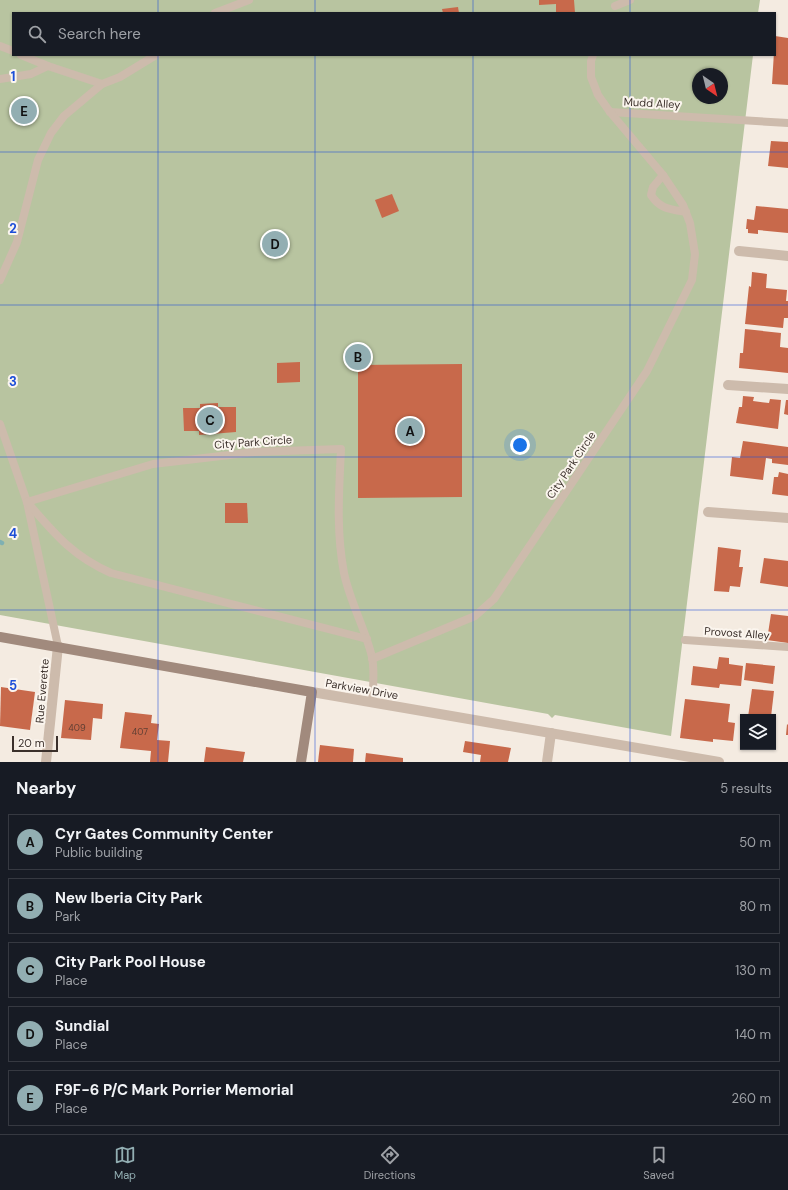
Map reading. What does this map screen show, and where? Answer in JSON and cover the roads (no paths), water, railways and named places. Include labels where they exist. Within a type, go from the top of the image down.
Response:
[{"type":"main road","name":"Parkview Drive","points":[[0,637],[58,646],[312,692]]},
{"type":"main road","points":[[301,762],[312,692]]},
{"type":"street","points":[[739,251],[788,256]]},
{"type":"street","points":[[728,385],[788,389]]},
{"type":"street","points":[[708,512],[788,518]]},
{"type":"street","name":"Rue Everette","points":[[46,762],[58,646]]},
{"type":"street","name":"Parkview Drive","points":[[312,692],[719,762]]},
{"type":"street","points":[[546,762],[551,733]]},
{"type":"lane","points":[[218,12],[249,0]]},
{"type":"lane","points":[[615,6],[630,0]]},
{"type":"lane","points":[[0,46],[12,51]]},
{"type":"lane","points":[[24,56],[48,66],[102,84]]},
{"type":"lane","points":[[0,280],[17,242],[38,160],[51,133],[64,116],[102,84],[120,77],[154,56]]},
{"type":"lane","name":"City Park Circle","points":[[372,658],[475,616],[485,608],[506,581],[647,371],[692,280],[695,254],[690,222],[684,205],[663,175],[610,112],[598,95],[591,77],[590,61],[592,56]]},
{"type":"lane","points":[[0,79],[31,74],[48,66]]},
{"type":"lane","name":"Mudd Alley","points":[[610,112],[788,123]]},
{"type":"lane","points":[[663,175],[653,187],[651,195],[657,204],[669,209],[686,212]]},
{"type":"lane","points":[[0,424],[27,502],[58,646]]},
{"type":"lane","name":"City Park Circle","points":[[27,502],[153,464],[255,452],[341,449],[339,532],[344,573],[350,598],[367,639],[372,658],[374,676],[372,703]]},
{"type":"lane","points":[[27,502],[70,549],[90,563],[112,573],[367,639]]},
{"type":"lane","name":"Provost Alley","points":[[685,640],[788,647]]},
{"type":"place","name":"F9F-6 P/C Mark Porrier Memorial","points":[[24,111]]},
{"type":"place","name":"Sundial","points":[[275,244]]},
{"type":"place","name":"New Iberia City Park","points":[[358,357]]},
{"type":"place","name":"City Park Pool House","points":[[210,420]]},
{"type":"place","name":"Cyr Gates Community Center","points":[[410,431]]}]
